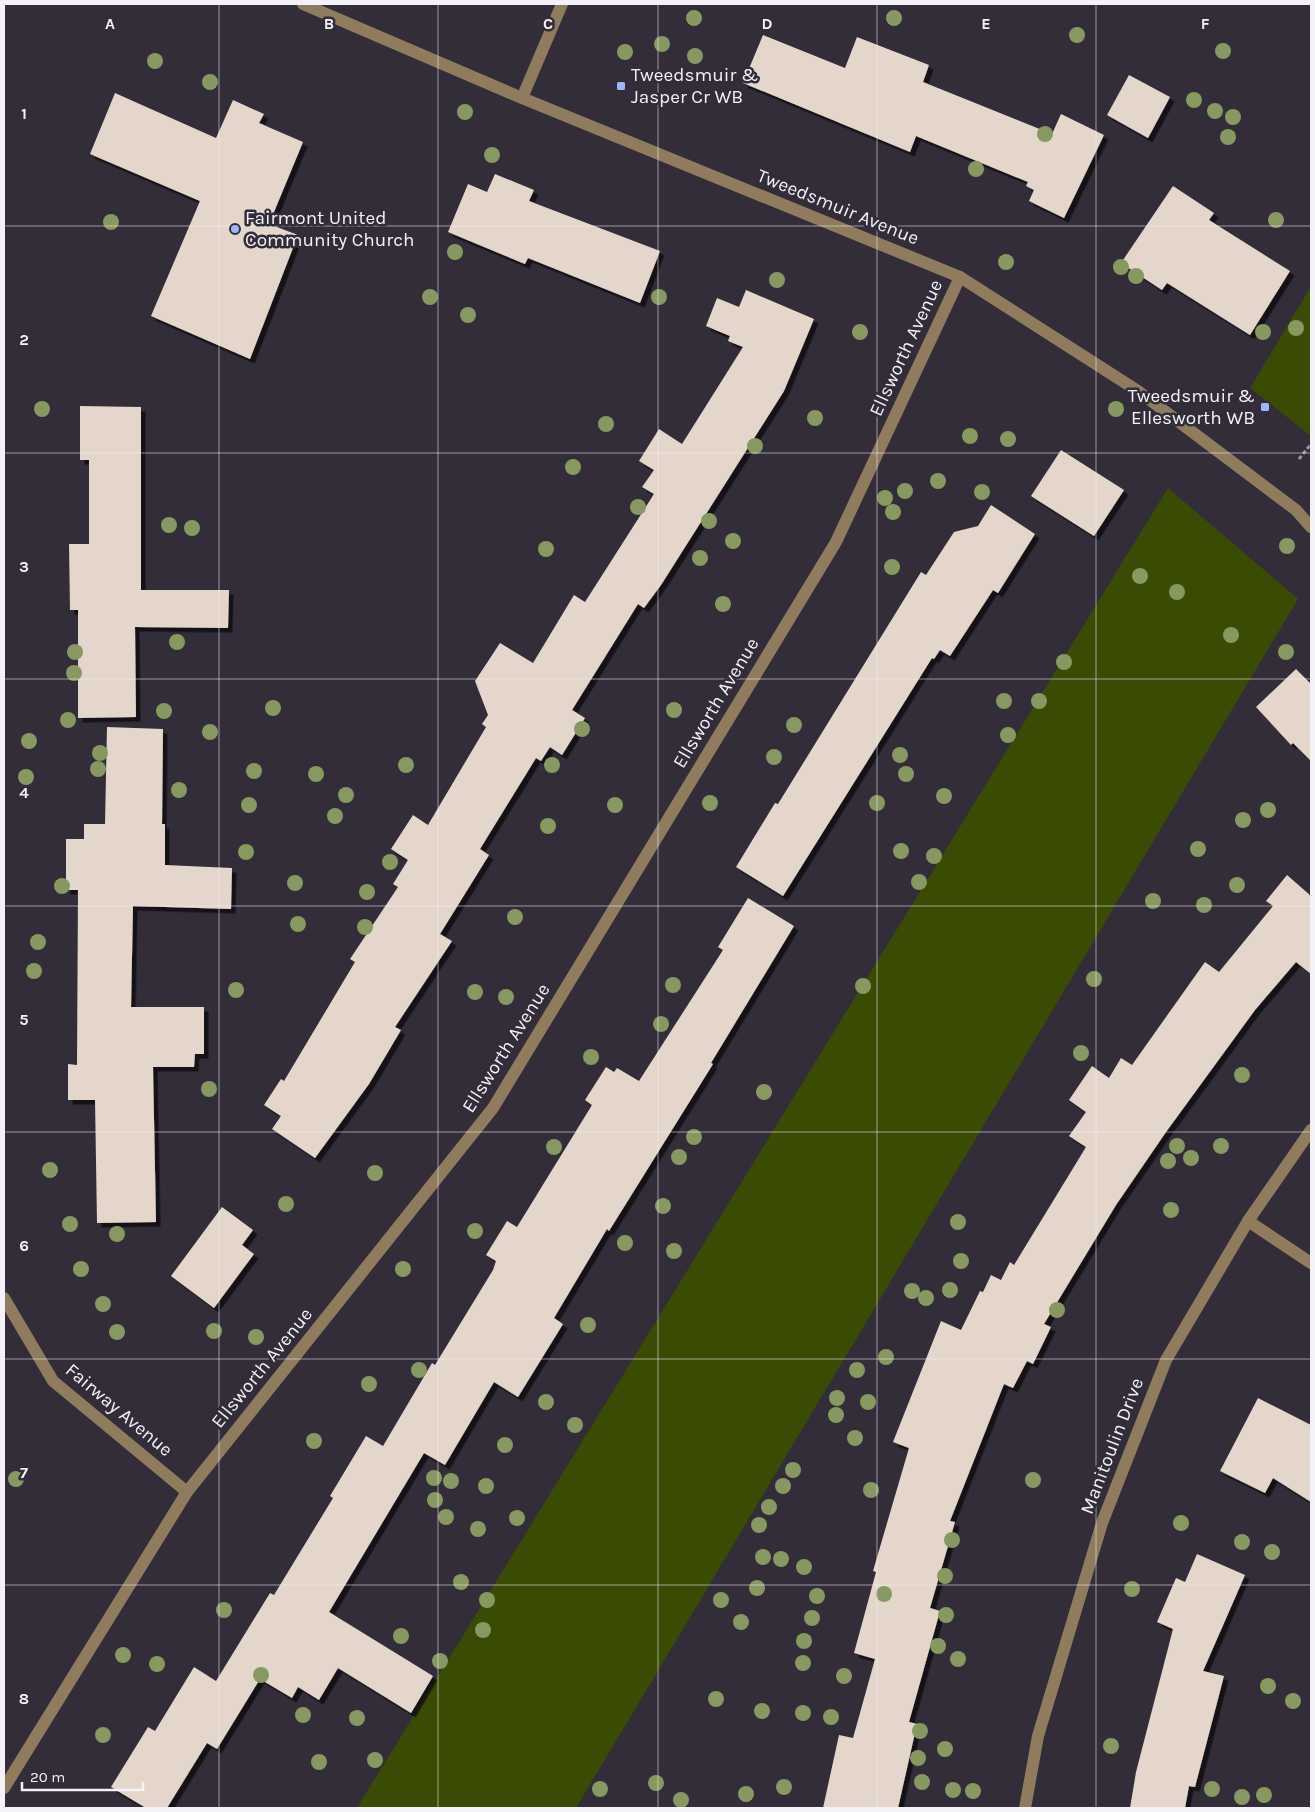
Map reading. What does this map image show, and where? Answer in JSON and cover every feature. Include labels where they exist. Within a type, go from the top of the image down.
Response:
[{"type":"street","name":"Tweedsmuir Avenue","points":[[303,4],[522,98],[960,277],[1138,391],[1296,510],[1311,527]]},
{"type":"street","points":[[522,98],[562,4]]},
{"type":"street","name":"Ellsworth Avenue","points":[[4,1788],[187,1492],[493,1108],[836,542],[960,277]]},
{"type":"street","name":"Manitoulin Drive","points":[[1025,1808],[1038,1736],[1102,1523],[1166,1360],[1248,1221],[1311,1130]]},
{"type":"street","points":[[1248,1221],[1311,1262]]},
{"type":"street","name":"Fairway Avenue","points":[[4,1298],[53,1381],[187,1492]]},
{"type":"path","points":[[1299,460],[1311,444]]},
{"type":"green space","points":[[1311,286],[1311,436],[1250,388]]},
{"type":"green space","points":[[1168,488],[1298,599],[576,1808],[357,1808]]},
{"type":"building","points":[[763,35],[845,68],[857,37],[929,65],[923,82],[1052,134],[1061,114],[1104,135],[1064,218],[1029,201],[1034,190],[1026,186],[1028,182],[916,136],[910,152],[743,83]]},
{"type":"building","points":[[1129,75],[1170,97],[1148,138],[1107,115]]},
{"type":"building","name":"Fairmont United Community Church","points":[[115,93],[216,138],[233,100],[264,114],[259,123],[303,142],[269,224],[298,235],[250,359],[151,316],[200,201],[90,154]]},
{"type":"building","points":[[495,174],[534,190],[529,201],[660,251],[640,303],[528,258],[525,264],[448,232],[468,184],[487,192]]},
{"type":"building","points":[[1173,186],[1214,213],[1209,220],[1290,271],[1250,335],[1167,283],[1162,290],[1121,263]]},
{"type":"building","points":[[746,290],[814,319],[784,391],[661,585],[644,608],[638,604],[572,710],[585,718],[562,755],[550,747],[541,761],[536,758],[480,849],[489,855],[440,934],[452,941],[395,1027],[401,1030],[369,1084],[315,1158],[272,1129],[281,1116],[264,1105],[281,1079],[284,1081],[355,962],[350,959],[398,887],[393,884],[408,860],[391,849],[413,815],[428,825],[486,727],[482,724],[488,715],[475,681],[500,643],[533,663],[574,595],[585,602],[654,494],[642,487],[654,470],[639,461],[659,429],[682,444],[743,347],[728,341],[730,336],[706,326],[717,298],[739,307]]},
{"type":"building","points":[[80,406],[141,407],[141,590],[229,590],[228,628],[135,627],[136,717],[78,718],[78,610],[70,610],[69,544],[89,544],[89,460],[80,460]]},
{"type":"building","points":[[1061,450],[1124,490],[1094,536],[1031,496]]},
{"type":"building","points":[[991,505],[1035,534],[998,593],[993,590],[950,656],[940,650],[934,659],[932,658],[783,896],[736,867],[775,803],[778,804],[921,572],[926,575],[954,532],[978,526]]},
{"type":"building","points":[[1296,669],[1311,684],[1311,761],[1293,743],[1291,745],[1256,707]]},
{"type":"building","points":[[107,727],[163,729],[162,824],[165,824],[165,865],[232,868],[231,909],[133,906],[131,1007],[204,1007],[204,1054],[195,1054],[194,1067],[153,1067],[156,1222],[97,1223],[95,1100],[68,1100],[68,1064],[77,1065],[78,890],[66,890],[66,839],[84,839],[84,824],[105,824]]},
{"type":"building","points":[[1287,875],[1311,896],[1311,974],[1296,962],[1255,1010],[1166,1132],[1116,1205],[1044,1324],[1051,1327],[1033,1364],[1027,1361],[1013,1388],[1004,1384],[950,1521],[955,1522],[930,1608],[940,1611],[909,1722],[917,1724],[898,1808],[823,1808],[839,1735],[853,1738],[875,1659],[854,1653],[876,1572],[873,1571],[909,1448],[893,1442],[941,1321],[961,1330],[980,1291],[983,1292],[991,1275],[1001,1280],[1010,1262],[1014,1265],[1086,1147],[1069,1136],[1086,1112],[1069,1100],[1092,1066],[1109,1078],[1121,1058],[1132,1065],[1205,962],[1219,972],[1273,906],[1266,901]]},
{"type":"building","points":[[748,898],[794,926],[711,1063],[713,1064],[609,1231],[607,1229],[554,1318],[563,1324],[518,1397],[494,1382],[445,1465],[424,1453],[329,1612],[433,1676],[411,1713],[338,1668],[319,1700],[298,1687],[292,1698],[260,1679],[217,1749],[207,1743],[167,1808],[146,1808],[111,1787],[148,1727],[155,1731],[194,1667],[216,1681],[270,1593],[274,1595],[333,1498],[330,1496],[366,1436],[383,1446],[432,1363],[435,1365],[493,1270],[496,1261],[486,1255],[507,1221],[517,1227],[592,1105],[585,1100],[606,1067],[614,1072],[617,1068],[639,1081],[723,950],[718,947]]},
{"type":"building","points":[[222,1207],[253,1230],[242,1245],[254,1254],[214,1308],[171,1276]]},
{"type":"building","points":[[1258,1398],[1311,1425],[1311,1502],[1273,1478],[1265,1493],[1220,1471]]},
{"type":"building","points":[[1197,1554],[1245,1575],[1203,1671],[1224,1676],[1195,1787],[1189,1786],[1185,1808],[1130,1808],[1136,1772],[1173,1629],[1157,1622],[1176,1578],[1185,1582]]},
{"type":"place","name":"Tweedsmuir & Jasper Cr WB","points":[[621,86]]},
{"type":"place","name":"Fairmont United Community Church","points":[[235,229]]},
{"type":"place","name":"Tweedsmuir & Ellesworth WB","points":[[1265,407]]}]
